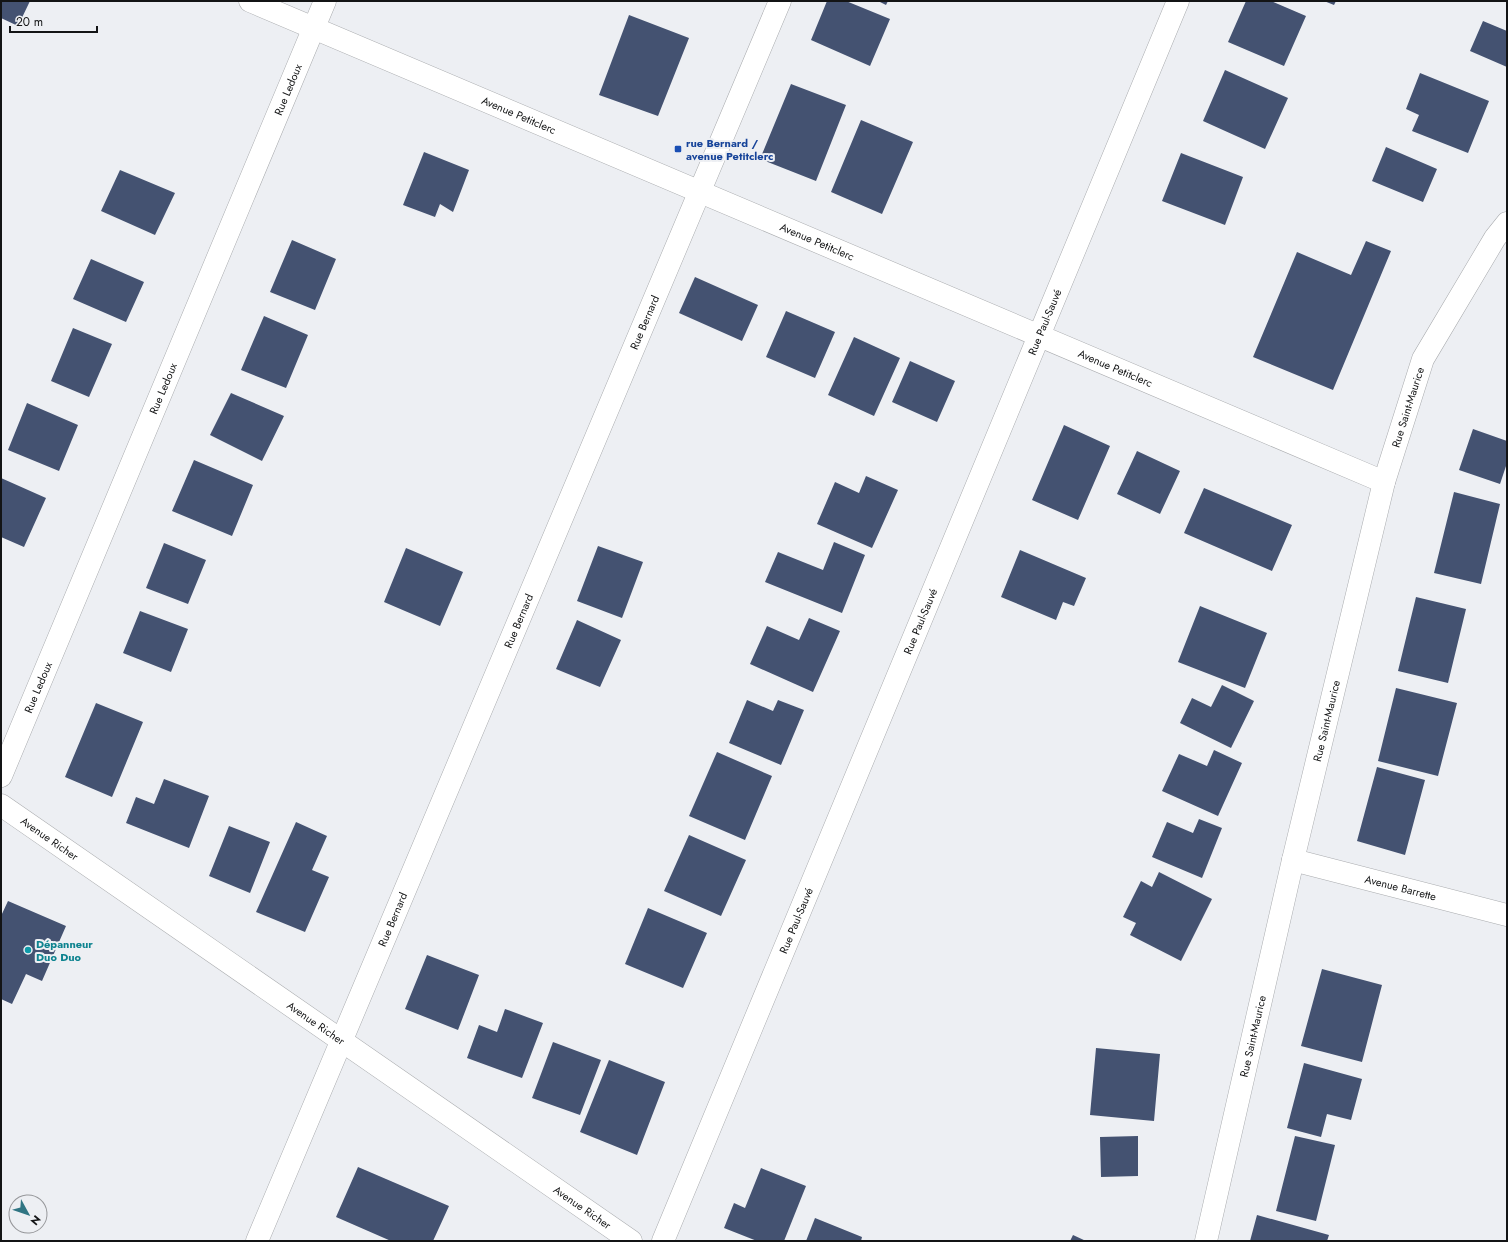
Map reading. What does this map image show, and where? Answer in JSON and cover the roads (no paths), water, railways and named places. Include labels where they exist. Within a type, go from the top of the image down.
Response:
[{"type":"street","name":"Avenue Petitclerc","points":[[250,1],[1384,482]]},
{"type":"street","name":"Rue Ledoux","points":[[1,776],[325,1]]},
{"type":"street","name":"Rue Bernard","points":[[257,1241],[780,1]]},
{"type":"street","name":"Rue Paul-Sauvé","points":[[663,1241],[1178,1]]},
{"type":"street","name":"Rue Saint-Maurice","points":[[1206,1241],[1210,1215],[1293,860],[1384,482],[1423,359],[1495,238],[1507,223]]},
{"type":"street","name":"Avenue Richer","points":[[1,805],[631,1241]]},
{"type":"street","name":"Avenue Barrette","points":[[1293,860],[1507,915]]},
{"type":"place","name":"rue Bernard / avenue Petitclerc","points":[[678,149]]},
{"type":"place","name":"Dépanneur Duo Duo","points":[[28,950]]}]
